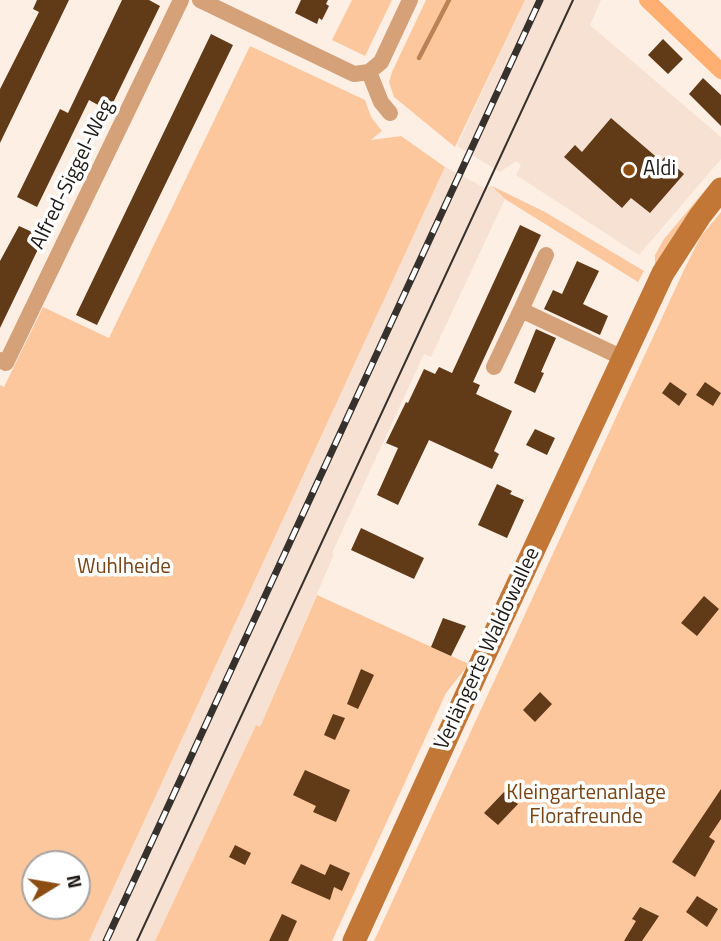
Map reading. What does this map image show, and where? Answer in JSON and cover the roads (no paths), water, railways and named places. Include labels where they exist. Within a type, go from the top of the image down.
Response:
[{"type":"street","name":"Alfred-Siggel-Weg","points":[[0,360],[6,363],[180,0]]},
{"type":"street","points":[[200,0],[354,74],[369,72],[381,62],[410,0]]},
{"type":"street","points":[[369,72],[381,102],[390,113]]},
{"type":"street","name":"Verlängerte Waldowallee","points":[[354,941],[669,262],[721,189]]},
{"type":"street","points":[[494,367],[546,255]]},
{"type":"street","points":[[521,310],[623,358]]},
{"type":"waterway","points":[[419,58],[449,0]]},
{"type":"waterway","points":[[647,0],[721,71]]},
{"type":"tram line","points":[[137,941],[573,0]]},
{"type":"railway","points":[[106,941],[540,0]]},
{"type":"place","name":"Aldi","points":[[629,170]]},
{"type":"park label","name":"Wuhlheide","points":[[124,568]]},
{"type":"park label","name":"Kleingartenanlage Florafreunde","points":[[586,806]]}]
